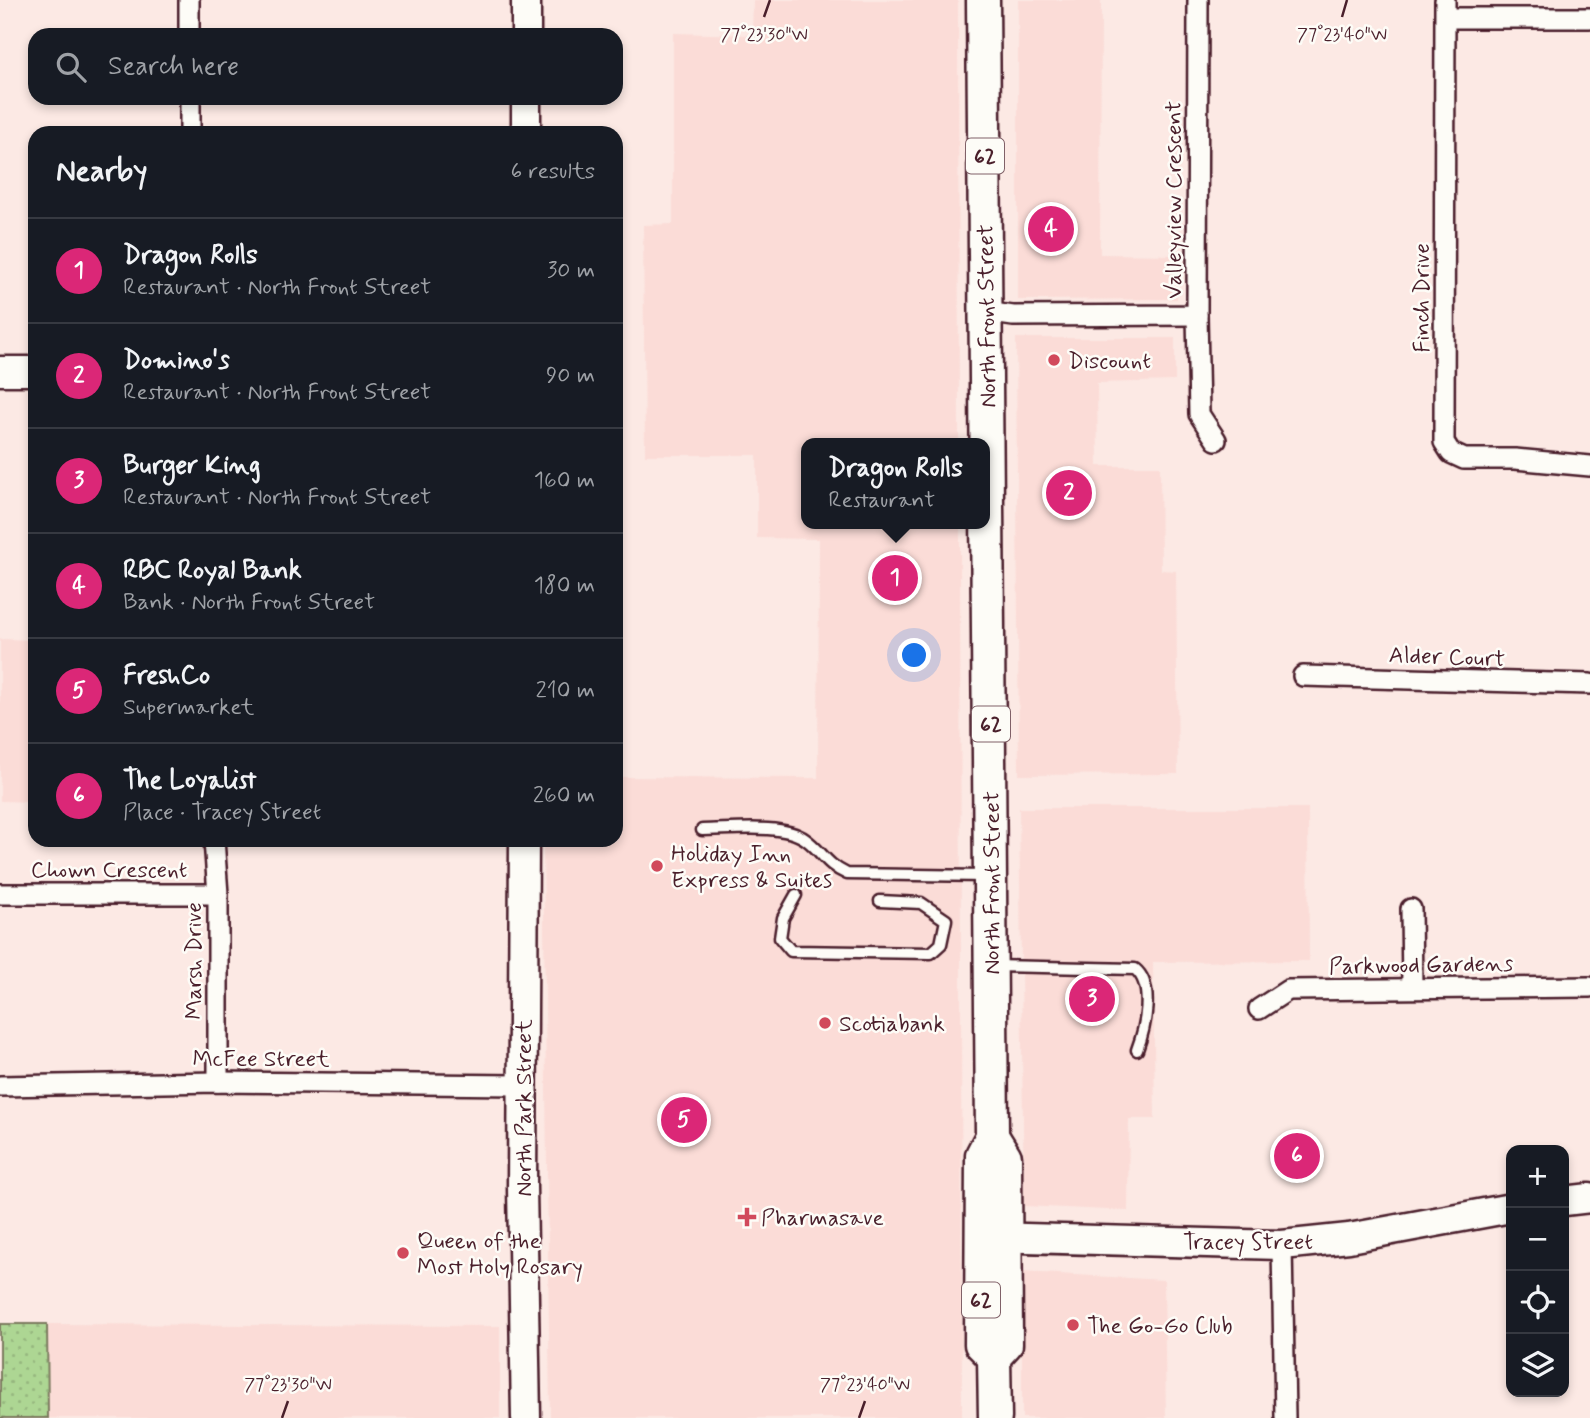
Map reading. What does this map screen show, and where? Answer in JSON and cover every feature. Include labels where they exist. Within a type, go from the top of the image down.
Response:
[{"type":"main road","name":"North Front Street","points":[[983,0],[987,438]]},
{"type":"main road","name":"North Front Street","points":[[988,529],[992,1136],[982,1156],[994,1237],[981,1344],[994,1357],[995,1418]]},
{"type":"street","points":[[189,0],[189,28]]},
{"type":"street","points":[[526,0],[526,28]]},
{"type":"street","name":"Valleyview Crescent","points":[[986,312],[1013,316],[1198,315],[1198,0]]},
{"type":"street","points":[[1446,9],[1590,18]]},
{"type":"street","name":"Finch Drive","points":[[1446,9],[1444,442],[1451,453],[1464,459],[1515,459],[1590,466]]},
{"type":"street","points":[[190,105],[190,126]]},
{"type":"street","points":[[526,105],[526,126]]},
{"type":"street","points":[[1198,315],[1199,414],[1216,440]]},
{"type":"street","points":[[0,371],[28,371]]},
{"type":"street","name":"Alder Court","points":[[1303,676],[1590,684]]},
{"type":"street","name":"Marsh Drive","points":[[215,847],[218,894],[218,1082]]},
{"type":"street","name":"North Park Street","points":[[523,847],[526,1418]]},
{"type":"street","name":"Chown Crescent","points":[[0,894],[218,894]]},
{"type":"street","points":[[1411,909],[1412,988]]},
{"type":"street","name":"Parkwood Gardens","points":[[1259,1009],[1288,990],[1590,987]]},
{"type":"street","name":"McFee Street","points":[[0,1086],[218,1082],[523,1086]]},
{"type":"street","points":[[1569,1200],[1590,1198]]},
{"type":"street","name":"Tracey Street","points":[[994,1237],[1282,1245],[1349,1238],[1506,1209]]},
{"type":"street","points":[[1282,1245],[1285,1418]]},
{"type":"lane","points":[[702,830],[788,830],[806,839],[831,867],[847,874],[992,876]]},
{"type":"lane","points":[[796,895],[783,918],[780,938],[791,951],[931,953],[941,944],[946,920],[921,903],[880,901]]},
{"type":"lane","points":[[992,966],[1135,969],[1145,982],[1145,1031],[1137,1049]]},
{"type":"shaded area","points":[[753,0],[958,0],[959,438],[801,438],[801,529],[960,529],[962,1418],[550,1418],[543,847],[623,847],[623,777],[818,778],[819,539],[757,538],[757,455],[645,455],[643,225],[673,224],[673,33],[752,35]]},
{"type":"shaded area","points":[[1018,0],[1101,0],[1100,254],[1177,255],[1177,299],[1018,300]]},
{"type":"shaded area","points":[[1016,338],[1175,338],[1175,381],[1097,383],[1098,466],[1160,466],[1161,570],[1176,571],[1178,774],[1019,775]]},
{"type":"shaded area","points":[[0,639],[28,640],[28,802],[0,801]]},
{"type":"shaded area","points":[[1019,808],[1308,808],[1309,961],[1153,962],[1155,1119],[1129,1119],[1128,1211],[1024,1206]]},
{"type":"shaded area","points":[[1022,1272],[1164,1280],[1166,1418],[1022,1418]]},
{"type":"shaded area","points":[[47,1324],[500,1326],[500,1418],[48,1418]]},
{"type":"green space","points":[[0,1324],[47,1324],[48,1418],[0,1418]]},
{"type":"place","name":"RBC Royal Bank","points":[[1051,229]]},
{"type":"place","name":"Discount","points":[[1054,360]]},
{"type":"place","name":"Domino's","points":[[1069,493]]},
{"type":"place","name":"Dragon Rolls","points":[[895,578]]},
{"type":"place","name":"Holiday Inn Express & Suites","points":[[657,866]]},
{"type":"place","name":"Burger King","points":[[1092,999]]},
{"type":"place","name":"Scotiabank","points":[[825,1023]]},
{"type":"place","name":"FreshCo","points":[[684,1120]]},
{"type":"place","name":"The Loyalist","points":[[1297,1156]]},
{"type":"place","name":"Pharmasave","points":[[747,1217]]},
{"type":"place","name":"Queen of the Most Holy Rosary","points":[[403,1253]]},
{"type":"place","name":"The Go-Go Club","points":[[1073,1325]]}]
